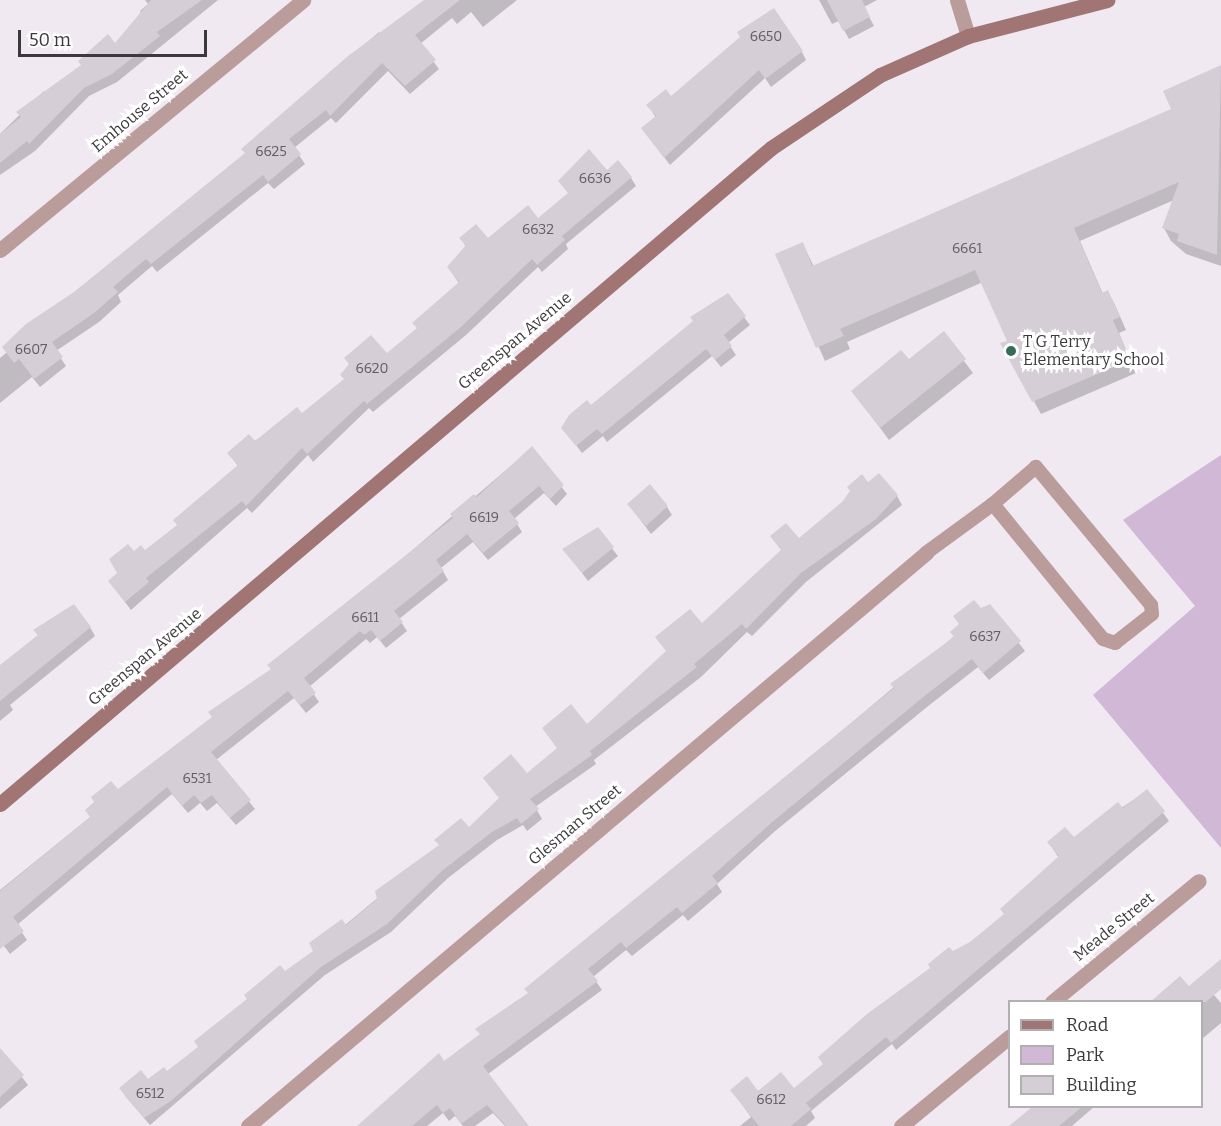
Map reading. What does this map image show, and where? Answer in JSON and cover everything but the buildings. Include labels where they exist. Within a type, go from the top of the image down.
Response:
[{"type":"street","name":"Emhouse Street","points":[[0,250],[303,0]]},
{"type":"street","points":[[957,0],[968,36]]},
{"type":"street","name":"Greenspan Avenue","points":[[0,804],[771,148],[880,75],[968,36],[1107,0]]},
{"type":"street","name":"Glesman Street","points":[[248,1126],[926,553]]},
{"type":"street","name":"Meade Street","points":[[1054,1000],[1199,881]]},
{"type":"street","points":[[900,1126],[1008,1038]]},
{"type":"lane","points":[[926,553],[993,504],[1036,467],[1151,605],[1152,614],[1115,643],[1103,639],[993,504]]},
{"type":"green space","points":[[1221,455],[1221,848],[1093,695],[1195,606],[1123,520]]},
{"type":"place","name":"T G Terry Elementary School","points":[[1011,351]]}]
